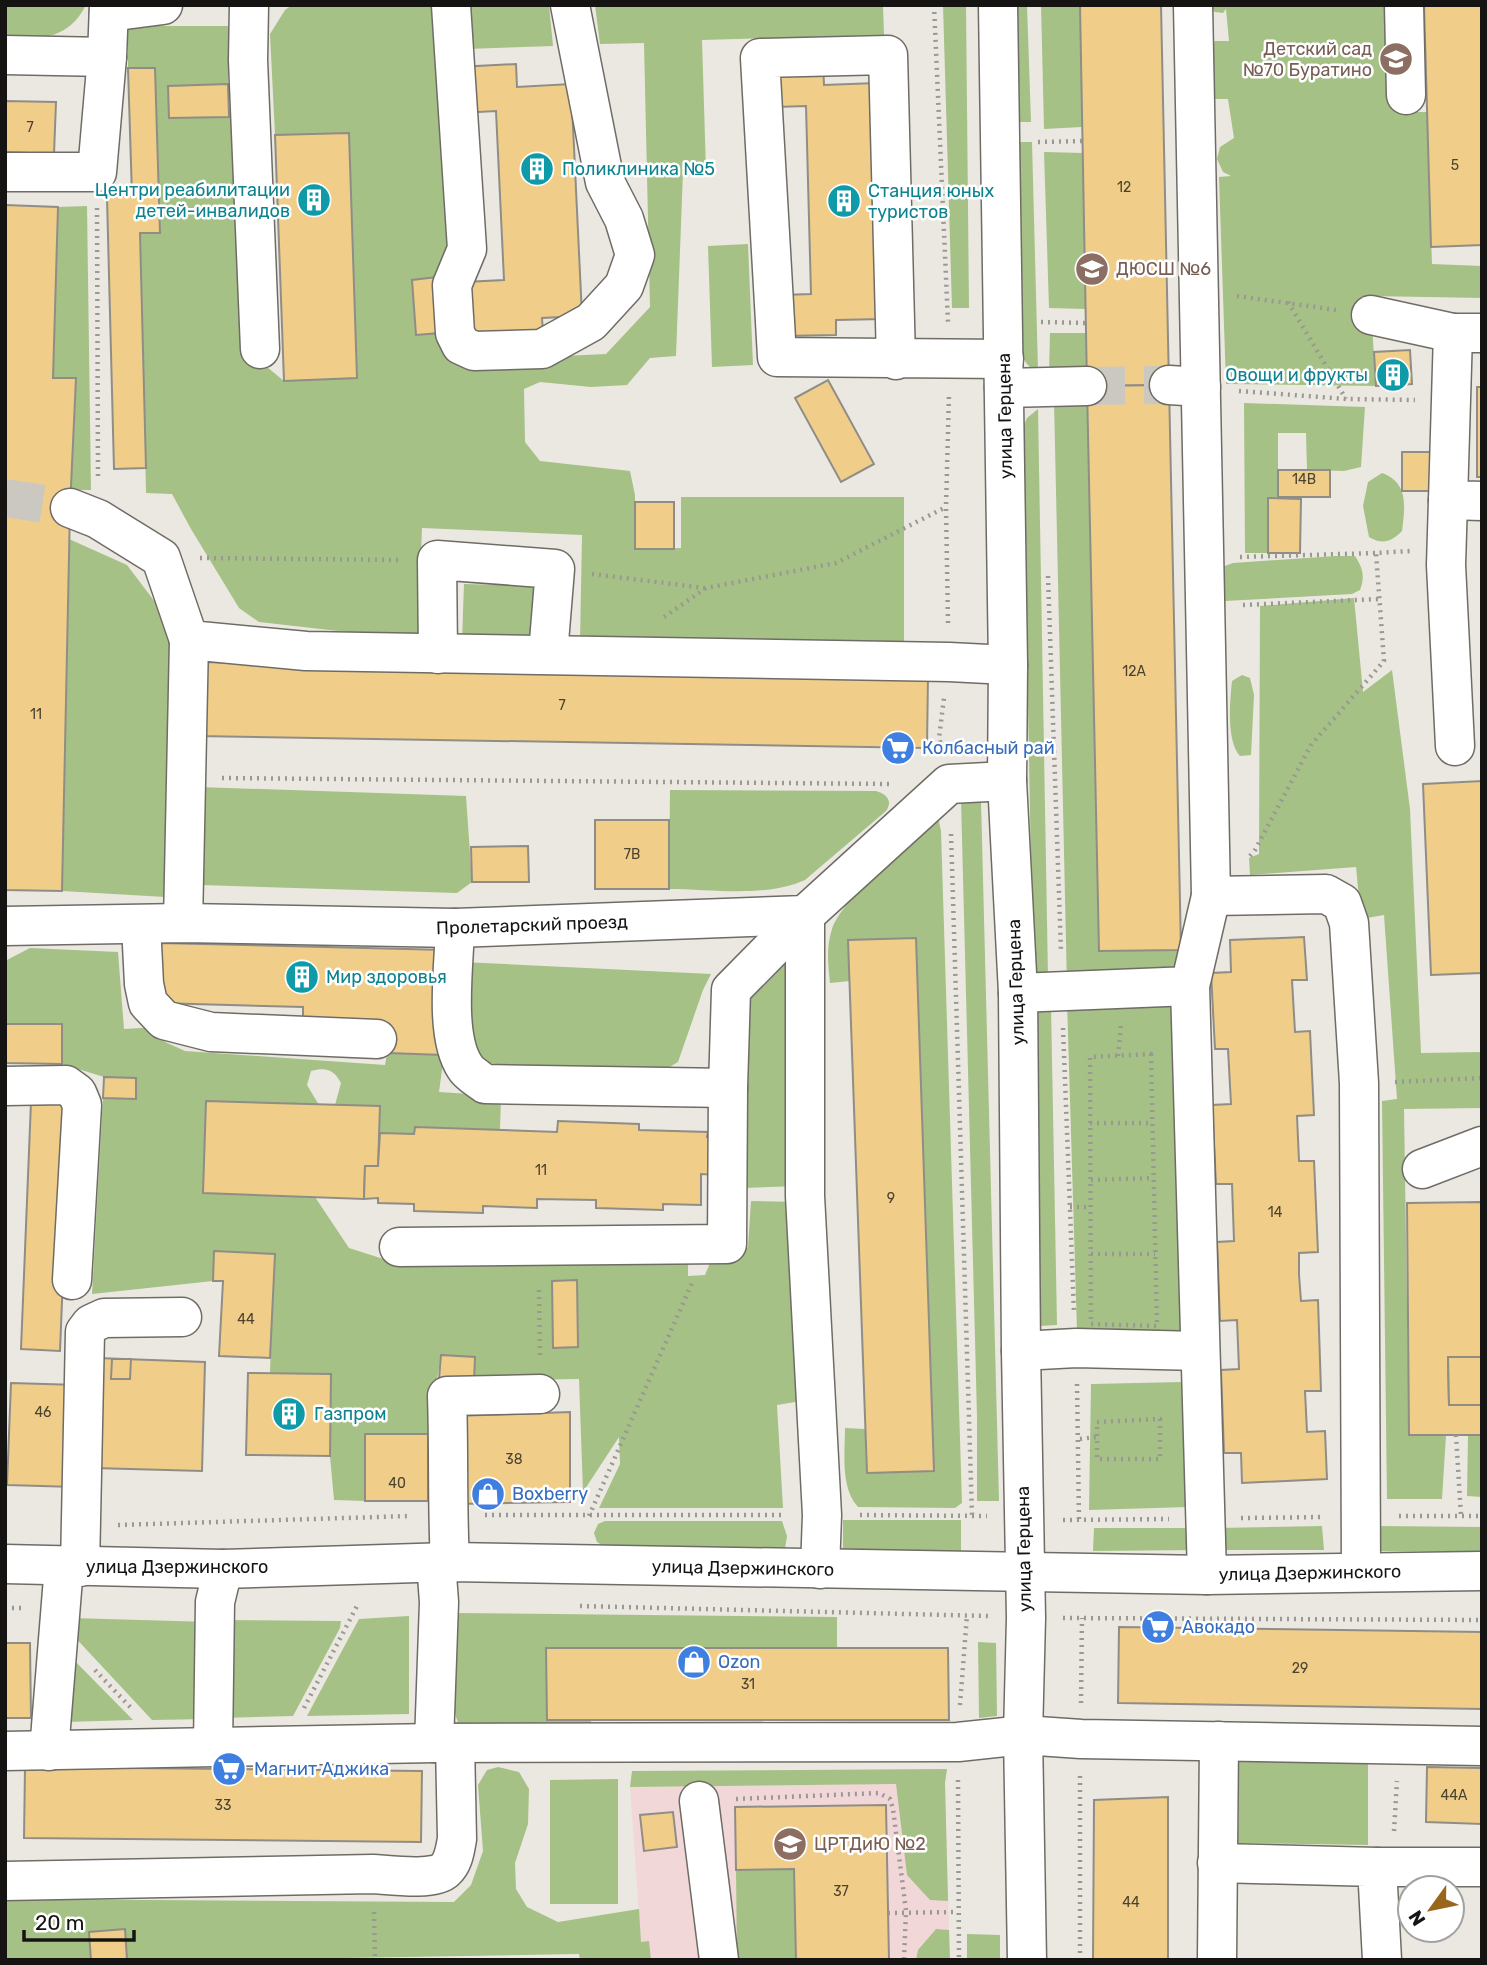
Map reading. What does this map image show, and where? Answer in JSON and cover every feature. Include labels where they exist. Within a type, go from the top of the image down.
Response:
[{"type":"street","points":[[5,172],[97,172],[109,9],[163,5]]},
{"type":"street","points":[[249,5],[248,60],[260,349]]},
{"type":"street","points":[[451,5],[467,249],[452,285],[455,333],[461,345],[474,351],[542,349],[591,322],[624,286],[635,255],[624,219],[605,182],[570,5]]},
{"type":"street","name":"улица Герцена","points":[[998,5],[1009,665],[1007,781],[1018,993],[1026,1618],[1023,1735],[1027,1960]]},
{"type":"street","points":[[1193,5],[1198,292],[1185,386],[1205,558],[1212,896],[1190,986],[1207,1575]]},
{"type":"street","points":[[1404,5],[1406,95]]},
{"type":"street","points":[[5,55],[107,57]]},
{"type":"street","points":[[896,359],[888,55],[760,58],[777,357],[896,359],[1004,374],[1042,387],[1087,386]]},
{"type":"street","points":[[1371,315],[1467,333],[1451,401],[1465,500],[1446,552],[1455,746]]},
{"type":"street","points":[[84,513],[161,558],[189,640],[183,923]]},
{"type":"street","points":[[438,654],[437,560],[555,569],[548,654]]},
{"type":"street","points":[[189,640],[306,651],[935,661],[1009,665]]},
{"type":"street","points":[[399,1247],[727,1244],[731,990],[804,915],[949,784],[1007,781]]},
{"type":"street","points":[[1212,896],[1326,894],[1342,903],[1349,922],[1359,1083],[1363,1516],[1361,1571]]},
{"type":"street","points":[[804,915],[805,1196],[822,1515],[820,1569]]},
{"type":"street","name":"Пролетарский проезд","points":[[5,926],[183,923],[455,928],[804,915]]},
{"type":"street","points":[[141,925],[144,984],[148,1003],[164,1020],[211,1032],[377,1039]]},
{"type":"street","points":[[455,928],[453,1035],[466,1069],[485,1084],[728,1087]]},
{"type":"street","points":[[1018,993],[1190,986]]},
{"type":"street","points":[[5,1086],[66,1086],[77,1093],[82,1105],[72,1280]]},
{"type":"street","points":[[1422,1169],[1482,1146]]},
{"type":"street","points":[[49,1751],[59,1620],[80,1527],[85,1332],[91,1324],[104,1318],[182,1317]]},
{"type":"street","points":[[1021,1351],[1076,1348],[1199,1351]]},
{"type":"street","points":[[5,1881],[373,1874],[433,1876],[444,1872],[450,1865],[457,1839],[444,1743],[439,1602],[450,1461],[447,1396],[540,1394]]},
{"type":"street","name":"улица Дзержинского","points":[[5,1564],[223,1569],[443,1562],[1207,1575],[1482,1571]]},
{"type":"street","points":[[213,1747],[215,1602],[223,1569]]},
{"type":"street","points":[[5,1751],[444,1743],[958,1742],[1023,1735],[1080,1739],[1482,1746]]},
{"type":"street","points":[[1217,1960],[1219,1741]]},
{"type":"street","points":[[699,1801],[719,1960]]},
{"type":"street","points":[[1217,1863],[1482,1867]]},
{"type":"street","points":[[1382,1960],[1385,1867]]},
{"type":"path","points":[[1036,128],[1036,142],[1083,141]]},
{"type":"path","points":[[84,513],[97,172]]},
{"type":"path","points":[[1198,292],[1371,315]]},
{"type":"path","points":[[1288,302],[1347,399]]},
{"type":"path","points":[[1040,309],[1042,387]]},
{"type":"path","points":[[1041,322],[1086,323]]},
{"type":"path","points":[[1185,386],[1347,399],[1451,401]]},
{"type":"path","points":[[555,569],[706,588],[835,563],[946,507]]},
{"type":"path","points":[[1205,558],[1446,552]]},
{"type":"path","points":[[1212,896],[1255,850],[1311,745],[1384,661],[1376,553]]},
{"type":"path","points":[[161,558],[437,560]]},
{"type":"path","points":[[1048,565],[1080,1438],[1079,1520],[1482,1516]]},
{"type":"path","points":[[663,618],[706,588]]},
{"type":"path","points":[[1207,607],[1379,599]]},
{"type":"path","points":[[185,778],[949,784]]},
{"type":"path","points":[[1151,1054],[1153,1123],[1157,1326],[1091,1324],[1090,1057],[1151,1054]]},
{"type":"path","points":[[1359,1083],[1482,1078]]},
{"type":"path","points":[[1090,1123],[1153,1123]]},
{"type":"path","points":[[1091,1180],[1154,1178]]},
{"type":"path","points":[[1070,1207],[1090,1207]]},
{"type":"path","points":[[589,1516],[709,1246]]},
{"type":"path","points":[[1091,1254],[1155,1254]]},
{"type":"path","points":[[539,1290],[540,1394]]},
{"type":"path","points":[[1160,1419],[1160,1459],[1097,1459],[1096,1437],[1097,1422],[1160,1419]]},
{"type":"path","points":[[1456,1435],[1461,1516]]},
{"type":"path","points":[[1080,1438],[1096,1437]]},
{"type":"path","points":[[80,1527],[447,1514],[972,1514]]},
{"type":"path","points":[[285,1746],[359,1602],[346,1602]]},
{"type":"path","points":[[578,1606],[967,1615],[958,1742],[959,1960]]},
{"type":"path","points":[[5,1608],[59,1620],[169,1748]]},
{"type":"path","points":[[1080,1960],[1082,1618],[1482,1620]]},
{"type":"path","points":[[1385,1867],[1399,1745]]},
{"type":"path","points":[[699,1801],[879,1793],[890,1799],[894,1810],[906,1911],[904,1960]]},
{"type":"path","points":[[373,1874],[375,1960]]},
{"type":"path","points":[[888,1913],[957,1912]]},
{"type":"shaded area","name":"ЦРТДиЮ №2","points":[[945,1783],[950,1960],[580,1960],[641,1942],[630,1787]]},
{"type":"green space","points":[[5,5],[86,5],[79,17],[62,31],[30,39],[5,39]]},
{"type":"green space","points":[[292,5],[433,5],[453,264],[437,277],[412,280],[416,335],[440,333],[456,361],[606,354],[650,307],[644,43],[600,44],[595,5],[883,5],[884,35],[702,40],[706,171],[683,172],[676,356],[650,358],[627,385],[591,387],[540,382],[524,389],[525,442],[540,461],[630,471],[635,495],[635,549],[681,548],[681,497],[904,497],[904,646],[580,642],[582,535],[422,528],[418,640],[259,622],[239,608],[172,494],[146,493],[140,233],[160,232],[155,68],[128,68],[128,26],[228,26],[228,84],[168,86],[169,118],[229,117],[241,125],[256,358],[284,381],[357,378],[349,133],[275,135],[270,34],[285,10]]},
{"type":"green space","points":[[465,5],[549,5],[553,46],[466,49]]},
{"type":"green space","points":[[943,5],[966,5],[969,308],[952,308]]},
{"type":"green space","points":[[1016,5],[1027,5],[1031,122],[1018,122]]},
{"type":"green space","points":[[1041,5],[1080,5],[1082,127],[1044,129]]},
{"type":"green space","points":[[1206,5],[1396,5],[1399,112],[1427,112],[1432,264],[1482,266],[1482,298],[1370,296],[1376,386],[1226,384],[1219,177],[1231,176],[1223,172],[1217,159],[1220,147],[1234,138],[1228,99],[1214,99],[1207,48],[1215,41],[1229,41],[1226,9],[1223,13],[1215,12]]},
{"type":"green space","points":[[1018,142],[1032,142],[1038,370],[1027,364],[1022,352]]},
{"type":"green space","points":[[1044,152],[1083,153],[1086,309],[1049,308]]},
{"type":"green space","points":[[87,206],[91,490],[71,490],[76,379],[53,378],[58,207]]},
{"type":"green space","points":[[748,244],[753,365],[712,367],[708,246]]},
{"type":"green space","points":[[1050,333],[1086,333],[1087,373],[1049,374]]},
{"type":"green space","points":[[1088,398],[1099,951],[1181,950],[1182,979],[1067,987],[1054,401]]},
{"type":"green space","points":[[1244,403],[1365,407],[1361,467],[1344,471],[1307,470],[1306,433],[1278,433],[1278,497],[1268,499],[1268,553],[1245,553]]},
{"type":"green space","points":[[1038,409],[1048,978],[1033,979],[1023,427],[1027,418]]},
{"type":"green space","points":[[1382,473],[1397,483],[1404,505],[1402,531],[1383,542],[1369,537],[1363,506],[1368,482]]},
{"type":"green space","points":[[69,539],[127,565],[158,606],[174,641],[165,897],[62,891]]},
{"type":"green space","points":[[1355,556],[1362,573],[1360,590],[1352,594],[1225,601],[1221,599],[1222,567],[1233,563]]},
{"type":"green space","points":[[464,584],[542,586],[541,641],[462,641]]},
{"type":"green space","points":[[1354,598],[1363,692],[1392,670],[1410,809],[1421,1053],[1482,1052],[1482,1108],[1404,1109],[1409,1435],[1446,1435],[1442,1499],[1387,1499],[1382,1101],[1397,1099],[1384,915],[1361,919],[1356,867],[1250,875],[1249,858],[1259,854],[1260,606]]},
{"type":"green space","points":[[1242,675],[1250,678],[1254,695],[1251,755],[1240,756],[1233,741],[1230,709],[1232,681]]},
{"type":"green space","points":[[199,787],[466,796],[472,882],[457,893],[201,885]]},
{"type":"green space","points":[[670,790],[876,791],[886,796],[889,804],[886,811],[805,880],[789,886],[756,891],[669,889]]},
{"type":"green space","points":[[961,800],[981,801],[999,1501],[977,1501]]},
{"type":"green space","points":[[938,817],[941,831],[962,1503],[955,1508],[858,1507],[848,1490],[846,1480],[845,1428],[865,1429],[867,1473],[934,1471],[916,938],[849,940],[850,981],[830,983],[829,942],[832,929],[849,902],[879,870]]},
{"type":"green space","points":[[30,948],[118,952],[124,1029],[159,1027],[165,1042],[185,1051],[385,1065],[387,1053],[444,1055],[439,1092],[501,1096],[500,1130],[415,1127],[414,1134],[380,1133],[380,1106],[335,1105],[341,1083],[332,1072],[325,1069],[311,1071],[307,1085],[319,1105],[206,1101],[204,1193],[315,1197],[349,1248],[396,1263],[688,1263],[688,1276],[705,1275],[710,1263],[742,1254],[748,1247],[751,1201],[801,1202],[807,1400],[777,1405],[783,1508],[599,1508],[620,1464],[619,1437],[583,1492],[579,1379],[474,1381],[475,1357],[441,1355],[428,1434],[366,1434],[365,1501],[334,1500],[330,1456],[331,1375],[270,1373],[274,1254],[214,1251],[213,1281],[92,1294],[103,1098],[135,1099],[136,1078],[104,1077],[62,1064],[61,1024],[6,1024],[5,961]],"holes":[[[577,1280],[578,1347],[553,1348],[552,1281]]]},
{"type":"green space","points":[[462,962],[711,974],[678,1062],[656,1075],[601,1074],[476,1062]]},
{"type":"green space","points":[[781,965],[793,965],[800,1186],[743,1188],[743,1004]]},
{"type":"green space","points":[[1067,1001],[1171,1003],[1183,1330],[1077,1331]]},
{"type":"green space","points":[[1033,1006],[1051,1006],[1057,1325],[1039,1326]]},
{"type":"green space","points":[[1183,1382],[1188,1507],[1089,1510],[1091,1384]]},
{"type":"green space","points":[[1468,1435],[1482,1435],[1482,1497],[1467,1496]]},
{"type":"green space","points":[[843,1520],[961,1520],[961,1551],[843,1550]]},
{"type":"green space","points":[[605,1521],[782,1521],[787,1536],[785,1549],[605,1547],[597,1542],[594,1533],[598,1524]]},
{"type":"green space","points":[[1322,1526],[1324,1550],[1216,1550],[1216,1528]]},
{"type":"green space","points":[[1376,1526],[1482,1527],[1482,1552],[1376,1551]]},
{"type":"green space","points":[[1094,1528],[1199,1528],[1198,1550],[1093,1551]]},
{"type":"green space","points":[[452,1613],[837,1617],[837,1648],[547,1648],[547,1719],[591,1720],[591,1733],[462,1731],[451,1690]]},
{"type":"green space","points":[[409,1616],[409,1714],[307,1716],[359,1619]]},
{"type":"green space","points":[[71,1618],[211,1622],[207,1719],[152,1720],[71,1633]]},
{"type":"green space","points":[[224,1620],[341,1621],[340,1628],[293,1716],[221,1718]]},
{"type":"green space","points":[[978,1642],[996,1643],[997,1716],[979,1718]]},
{"type":"green space","points":[[64,1650],[133,1720],[65,1722]]},
{"type":"green space","points":[[1239,1761],[1368,1763],[1368,1845],[1238,1843]]},
{"type":"green space","points":[[498,1767],[519,1772],[529,1789],[528,1824],[515,1863],[516,1889],[527,1907],[558,1922],[639,1909],[641,1942],[649,1941],[651,1960],[580,1960],[579,1954],[217,1960],[5,1960],[5,1899],[454,1902],[471,1885],[483,1851],[478,1785],[487,1770]]},
{"type":"green space","points":[[947,1769],[945,1783],[948,1901],[930,1900],[907,1875],[896,1784],[630,1787],[632,1771]]},
{"type":"green space","points":[[618,1779],[618,1904],[550,1904],[550,1780]]},
{"type":"green space","points":[[794,1869],[796,1960],[737,1960],[736,1870]]},
{"type":"green space","points":[[936,1929],[949,1930],[950,1960],[916,1960],[918,1950]]},
{"type":"green space","points":[[967,1934],[1000,1935],[1000,1960],[967,1960]]},
{"type":"building","points":[[1080,5],[1161,5],[1169,385],[1087,386]]},
{"type":"building","points":[[1424,5],[1482,5],[1482,245],[1431,247]]},
{"type":"building","name":"Станция юных туристов","points":[[823,62],[824,85],[876,83],[883,319],[836,320],[836,335],[783,336],[782,295],[811,294],[806,106],[776,107],[775,63]]},
{"type":"building","name":"Поликлиника №5","points":[[516,64],[517,87],[571,84],[582,316],[542,318],[543,332],[467,335],[465,282],[504,280],[496,111],[460,113],[458,67]]},
{"type":"building","points":[[128,68],[155,68],[160,233],[140,233],[146,468],[114,469],[107,197],[132,196]]},
{"type":"building","points":[[228,84],[229,117],[169,118],[168,86]]},
{"type":"building","points":[[5,101],[56,102],[54,154],[5,152]]},
{"type":"building","name":"Центри реабилитации детей-инвалидов","points":[[349,133],[357,378],[284,381],[275,135]]},
{"type":"building","points":[[5,205],[58,207],[53,378],[76,378],[70,508],[62,891],[5,890]]},
{"type":"building","points":[[437,277],[440,333],[416,335],[412,280]]},
{"type":"building","name":"Овощи и фрукты","points":[[1410,350],[1412,384],[1376,386],[1374,352]]},
{"type":"building","points":[[828,380],[874,464],[841,482],[795,398]]},
{"type":"building","points":[[1169,385],[1181,950],[1099,951],[1087,386]]},
{"type":"building","points":[[1477,387],[1482,387],[1482,477],[1477,477]]},
{"type":"building","points":[[1402,452],[1431,452],[1430,491],[1402,491]]},
{"type":"building","points":[[1278,470],[1330,470],[1330,497],[1278,497]]},
{"type":"building","points":[[1268,498],[1301,499],[1300,553],[1268,553]]},
{"type":"building","points":[[635,502],[674,502],[674,549],[635,549]]},
{"type":"building","points":[[198,662],[928,675],[927,748],[197,736]]},
{"type":"building","points":[[1482,781],[1482,973],[1431,975],[1423,784]]},
{"type":"building","points":[[595,820],[669,820],[669,889],[595,889]]},
{"type":"building","points":[[528,846],[529,882],[472,882],[471,847]]},
{"type":"building","points":[[1304,937],[1307,980],[1292,980],[1295,1032],[1310,1031],[1314,1115],[1297,1116],[1299,1161],[1314,1161],[1318,1252],[1299,1253],[1299,1275],[1301,1301],[1318,1300],[1321,1391],[1305,1391],[1307,1432],[1325,1431],[1327,1479],[1242,1483],[1241,1453],[1224,1453],[1221,1370],[1239,1369],[1237,1320],[1220,1321],[1217,1242],[1234,1241],[1232,1184],[1216,1184],[1212,1105],[1231,1104],[1228,1049],[1215,1049],[1211,973],[1231,972],[1230,940]]},
{"type":"building","points":[[916,938],[934,1471],[867,1473],[848,940]]},
{"type":"building","name":"Мир здоровья","points":[[159,943],[446,950],[444,1055],[387,1053],[303,1022],[303,1007],[158,1003]]},
{"type":"building","points":[[5,1024],[62,1024],[62,1064],[5,1063]]},
{"type":"building","points":[[104,1077],[136,1078],[136,1099],[103,1098]]},
{"type":"building","points":[[206,1101],[380,1106],[378,1166],[365,1166],[364,1199],[203,1193]]},
{"type":"building","points":[[31,1102],[70,1103],[60,1351],[21,1349]]},
{"type":"building","points":[[558,1121],[639,1124],[639,1130],[708,1132],[707,1137],[718,1137],[717,1175],[701,1174],[701,1205],[663,1204],[663,1210],[596,1208],[596,1200],[537,1199],[537,1208],[483,1206],[483,1213],[414,1211],[414,1204],[378,1203],[378,1198],[364,1199],[365,1166],[378,1166],[380,1133],[414,1134],[415,1127],[557,1132]]},
{"type":"building","points":[[1482,1202],[1482,1357],[1448,1357],[1449,1405],[1482,1405],[1482,1435],[1409,1435],[1407,1203]]},
{"type":"building","points":[[214,1251],[275,1254],[270,1358],[219,1356],[223,1281],[213,1281]]},
{"type":"building","points":[[577,1280],[578,1347],[553,1348],[552,1281]]},
{"type":"building","points":[[441,1355],[475,1357],[474,1381],[439,1379]]},
{"type":"building","points":[[1448,1357],[1482,1357],[1482,1405],[1449,1405]]},
{"type":"building","points":[[97,1358],[205,1362],[202,1471],[94,1468]]},
{"type":"building","points":[[112,1359],[131,1359],[130,1379],[111,1379]]},
{"type":"building","name":"Газпром","points":[[248,1373],[331,1374],[330,1456],[246,1455]]},
{"type":"building","points":[[11,1383],[78,1385],[75,1487],[7,1485]]},
{"type":"building","points":[[570,1412],[570,1502],[457,1504],[457,1416]]},
{"type":"building","points":[[365,1434],[428,1434],[428,1501],[365,1501]]},
{"type":"building","points":[[1119,1627],[1482,1632],[1482,1709],[1118,1703]]},
{"type":"building","points":[[5,1643],[30,1643],[31,1718],[5,1718]]},
{"type":"building","points":[[546,1648],[948,1648],[949,1720],[547,1720]]},
{"type":"building","points":[[25,1767],[422,1771],[421,1842],[24,1838]]},
{"type":"building","points":[[1427,1767],[1482,1768],[1482,1824],[1426,1822]]},
{"type":"building","points":[[1168,1797],[1168,1960],[1093,1960],[1094,1800]]},
{"type":"building","points":[[886,1805],[889,1960],[796,1960],[794,1869],[736,1870],[735,1807]]},
{"type":"building","points":[[673,1812],[677,1847],[644,1851],[640,1815]]},
{"type":"building","points":[[125,1929],[127,1960],[91,1960],[89,1932]]},
{"type":"tunnel","points":[[1087,386],[1169,385]]},
{"type":"tunnel","points":[[5,498],[70,508]]},
{"type":"place","name":"Детский сад №70 Буратино","points":[[1396,59]]},
{"type":"place","name":"Поликлиника №5","points":[[537,169]]},
{"type":"place","name":"Центри реабилитации детей-инвалидов","points":[[314,200]]},
{"type":"place","name":"Станция юных туристов","points":[[844,201]]},
{"type":"place","name":"ДЮСШ №6","points":[[1092,269]]},
{"type":"place","name":"Овощи и фрукты","points":[[1393,375]]},
{"type":"place","name":"Колбасный рай","points":[[898,748]]},
{"type":"place","name":"Мир здоровья","points":[[302,977]]},
{"type":"place","name":"Газпром","points":[[289,1414]]},
{"type":"place","name":"Boxberry","points":[[488,1494]]},
{"type":"place","name":"Авокадо","points":[[1158,1627]]},
{"type":"place","name":"Ozon","points":[[694,1662]]},
{"type":"place","name":"Магнит Аджика","points":[[229,1769]]},
{"type":"place","name":"ЦРТДиЮ №2","points":[[790,1844]]}]
